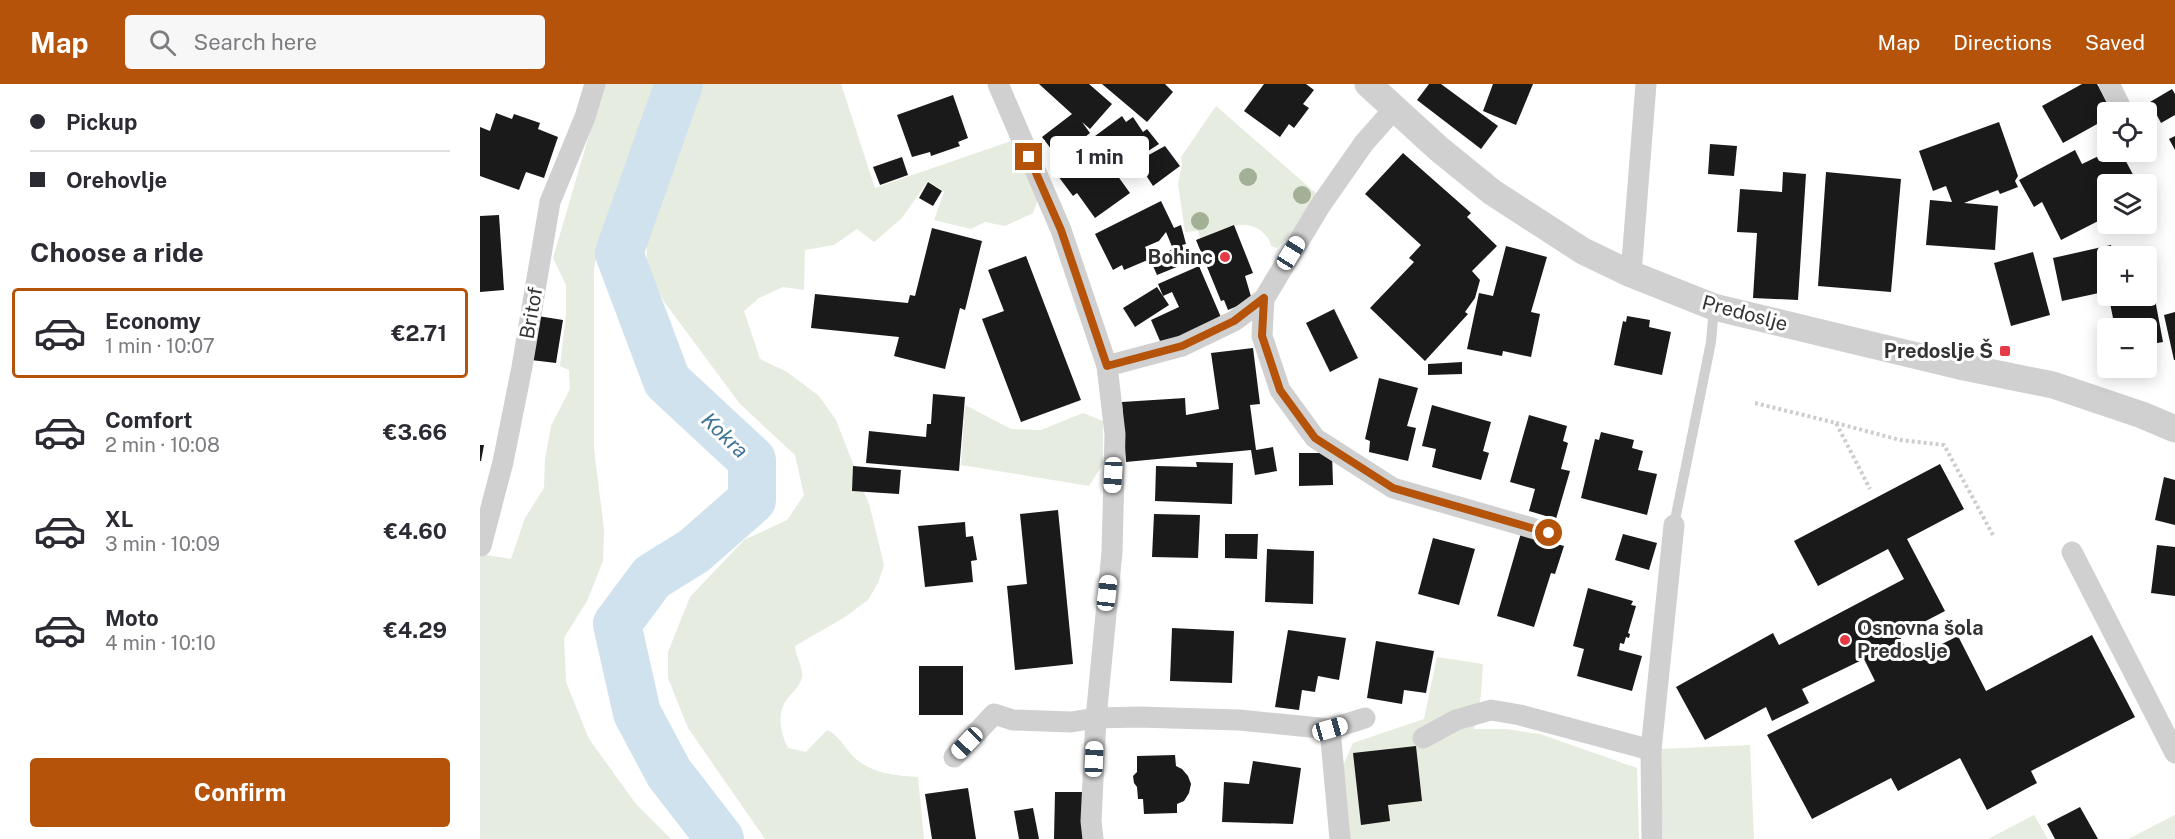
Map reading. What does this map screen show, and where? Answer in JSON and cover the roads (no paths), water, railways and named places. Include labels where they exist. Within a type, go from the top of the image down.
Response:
[{"type":"street","name":"Britof","points":[[481,546],[503,462],[550,202],[585,117],[595,84]]},
{"type":"street","points":[[998,84],[1061,230],[1107,366],[1115,434],[1112,552],[1096,718],[1091,821],[1093,839]]},
{"type":"street","name":"Predoslje","points":[[1368,84],[1492,192],[1583,250],[1631,274],[1714,307],[1959,366],[2053,385],[2142,415],[2175,429]]},
{"type":"street","points":[[1631,274],[1646,84]]},
{"type":"street","points":[[2109,84],[2118,102]]},
{"type":"street","points":[[1107,366],[1182,346],[1234,321],[1264,298],[1320,206],[1364,143],[1395,108]]},
{"type":"street","points":[[1264,298],[1262,336],[1280,390],[1315,438],[1393,488],[1549,533]]},
{"type":"street","points":[[1652,839],[1651,750],[1674,525]]},
{"type":"street","points":[[2072,552],[2175,753]]},
{"type":"street","points":[[1423,738],[1455,720],[1491,710],[1520,715],[1651,750]]},
{"type":"street","points":[[954,757],[994,714],[1013,720],[1071,722],[1096,718],[1138,717],[1239,720],[1330,729],[1365,718]]},
{"type":"street","points":[[1330,729],[1340,839]]},
{"type":"lane","points":[[1674,525],[1711,342],[1714,307]]},
{"type":"waterway","name":"Kokra","points":[[679,84],[619,253],[667,381],[752,460],[752,500],[694,551],[652,577],[617,624],[637,713],[669,773],[720,839]]},
{"type":"place","name":"Bohinc","points":[[1225,257]]},
{"type":"place","name":"Predoslje Š","points":[[2005,351]]},
{"type":"place","name":"Osnovna šola Predoslje","points":[[1845,640]]}]
